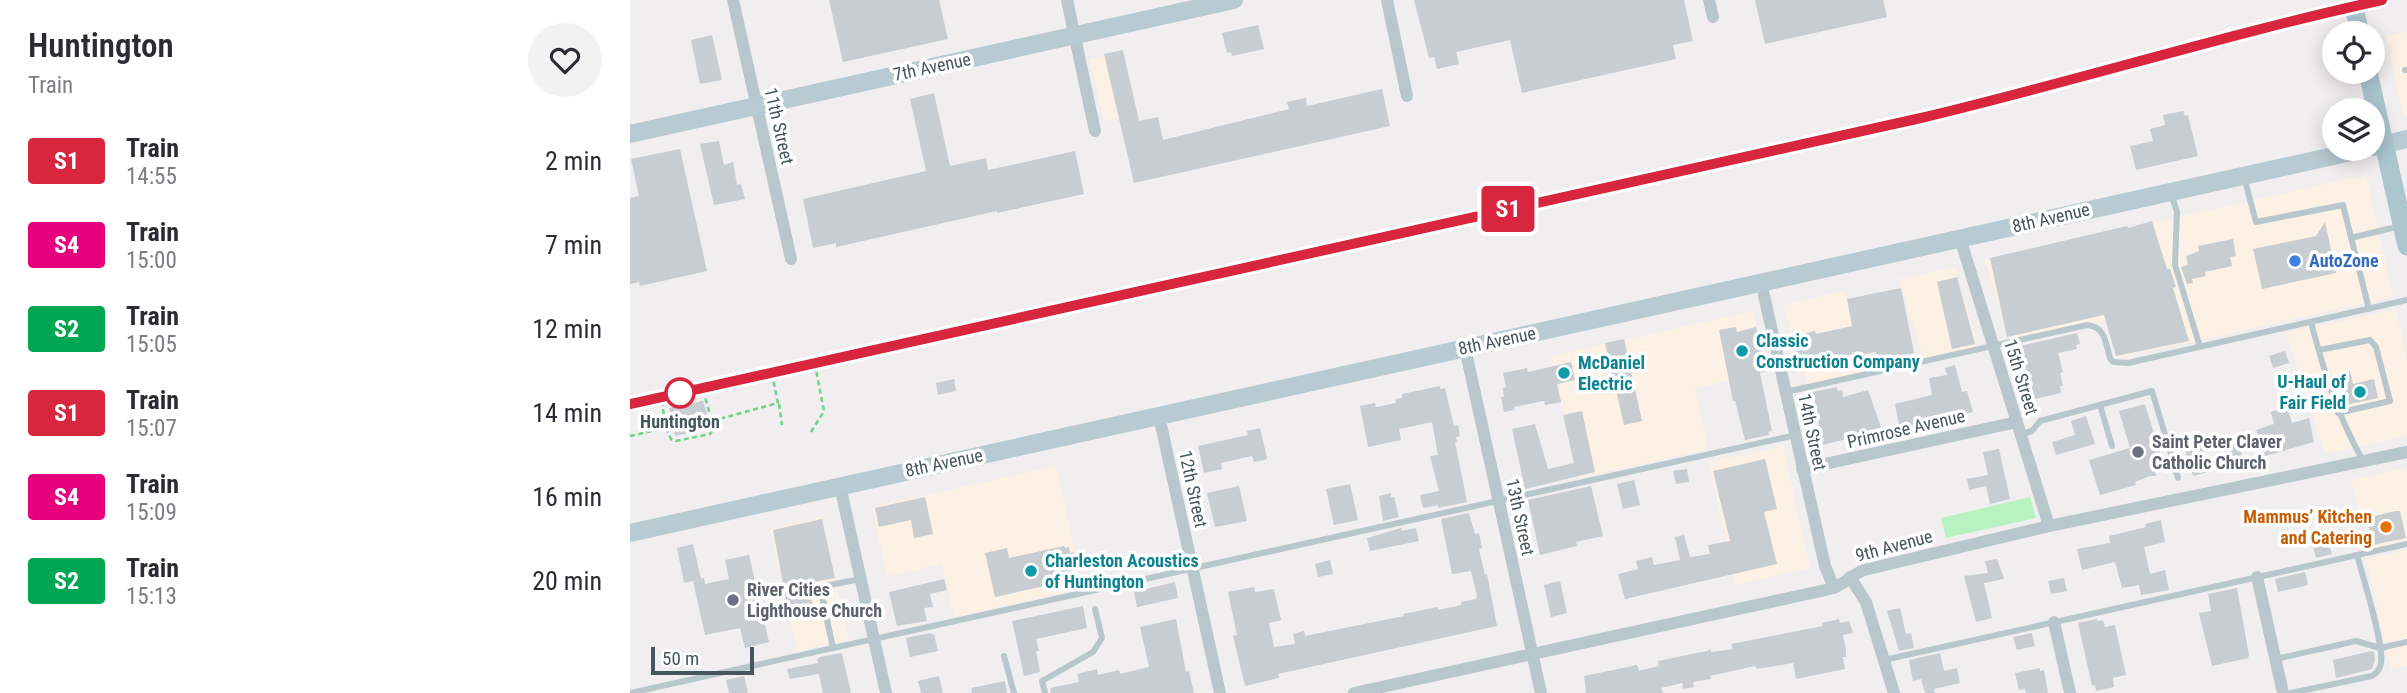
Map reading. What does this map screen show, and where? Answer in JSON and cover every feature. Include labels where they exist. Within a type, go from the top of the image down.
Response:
[{"type":"main road","name":"7th Avenue","points":[[630,134],[1234,0]]},
{"type":"main road","points":[[2355,12],[2357,21]]},
{"type":"main road","name":"8th Avenue","points":[[2385,144],[2407,139]]},
{"type":"main road","name":"8th Avenue","points":[[630,533],[2322,159]]},
{"type":"main road","points":[[2379,161],[2407,246]]},
{"type":"street","name":"11th Street","points":[[733,0],[791,259]]},
{"type":"street","points":[[1067,0],[1095,131]]},
{"type":"street","points":[[1387,0],[1407,96]]},
{"type":"street","points":[[1709,0],[1713,17]]},
{"type":"street","name":"15th Street","points":[[1960,238],[2049,526]]},
{"type":"street","name":"14th Street","points":[[1761,282],[1827,574],[1834,588]]},
{"type":"street","name":"13th Street","points":[[1465,348],[1541,693]]},
{"type":"street","name":"12th Street","points":[[1159,416],[1220,693]]},
{"type":"street","name":"Primrose Avenue","points":[[1802,469],[2019,428]]},
{"type":"street","name":"9th Avenue","points":[[1354,693],[1834,588],[1864,570],[2049,526],[2407,452]]},
{"type":"street","points":[[840,486],[886,693]]},
{"type":"street","points":[[1850,577],[1866,602],[1894,693]]},
{"type":"street","points":[[2257,577],[2283,693]]},
{"type":"street","points":[[2054,622],[2070,693]]},
{"type":"lane","points":[[2244,176],[2256,222],[2343,205],[2369,309]]},
{"type":"lane","points":[[2171,191],[2177,212],[2175,265],[2200,347]]},
{"type":"lane","points":[[2351,238],[2402,225]]},
{"type":"lane","points":[[1786,392],[2087,325],[2101,329],[2110,358],[2119,364],[2141,362],[2407,300]]},
{"type":"lane","points":[[2311,322],[2329,389],[2363,461]]},
{"type":"lane","points":[[2319,350],[2370,340],[2376,347],[2390,401],[2339,412]]},
{"type":"lane","points":[[2019,428],[2032,430],[2040,421],[2152,391],[2178,478]]},
{"type":"lane","points":[[2100,405],[2112,446]]},
{"type":"lane","points":[[630,693],[1796,435]]},
{"type":"lane","points":[[1884,660],[2407,544]]},
{"type":"lane","points":[[2291,693],[2376,674],[2381,663],[2380,648],[2357,555]]},
{"type":"lane","points":[[833,648],[820,587],[861,579]]},
{"type":"lane","points":[[1045,693],[1042,681],[1094,652],[1102,638],[1095,609]]},
{"type":"lane","points":[[2276,659],[2356,641],[2380,648],[2407,642]]},
{"type":"lane","points":[[1004,656],[1014,693]]},
{"type":"path","points":[[811,432],[824,411],[816,370]]},
{"type":"path","points":[[773,379],[782,425]]},
{"type":"path","points":[[662,403],[666,428],[671,439],[676,441],[710,434],[714,429],[704,394]]},
{"type":"path","points":[[712,421],[778,403]]},
{"type":"path","points":[[630,436],[666,428]]},
{"type":"shaded area","points":[[2407,32],[2407,115],[2403,116],[2386,36]]},
{"type":"shaded area","points":[[1124,52],[1137,113],[1104,121],[1090,59]]},
{"type":"shaded area","points":[[2366,175],[2393,297],[2117,358],[2105,320],[2010,341],[1985,260]]},
{"type":"shaded area","points":[[1954,267],[1979,348],[1924,360],[1899,279]]},
{"type":"shaded area","points":[[1844,291],[1869,372],[1808,385],[1783,305]]},
{"type":"shaded area","points":[[2396,309],[2407,359],[2407,436],[2325,454],[2286,333]]},
{"type":"shaded area","points":[[1753,311],[1766,373],[1695,388],[1708,449],[1578,478],[1551,356]]},
{"type":"shaded area","points":[[1783,446],[1810,568],[1736,585],[1709,462]]},
{"type":"shaded area","points":[[1056,466],[1083,588],[954,617],[942,564],[887,576],[872,507]]},
{"type":"shaded area","points":[[2407,468],[2407,542],[2371,550],[2351,480]]},
{"type":"shaded area","points":[[822,517],[849,640],[797,651],[770,529]]},
{"type":"shaded area","points":[[2407,550],[2407,666],[2391,669],[2366,559]]},
{"type":"green space","points":[[2030,497],[2036,518],[1946,538],[1941,518]]},
{"type":"building","points":[[829,0],[939,0],[948,39],[843,62]]},
{"type":"building","points":[[1414,0],[1684,0],[1693,41],[1673,45],[1676,59],[1522,93],[1510,40],[1456,52],[1459,64],[1437,69],[1434,57],[1429,58]]},
{"type":"building","points":[[1755,0],[1883,0],[1887,17],[1765,44]]},
{"type":"building","points":[[1258,25],[1264,49],[1232,56],[1231,52],[1227,53],[1222,33]]},
{"type":"building","points":[[712,35],[722,80],[700,84],[691,40]]},
{"type":"building","points":[[1123,50],[1139,121],[1158,117],[1163,140],[1289,109],[1287,102],[1306,98],[1307,106],[1382,89],[1390,126],[1134,183],[1104,54]]},
{"type":"building","points":[[934,93],[950,166],[986,158],[988,170],[1075,151],[1084,194],[836,247],[836,243],[813,248],[803,199],[926,171],[910,99]]},
{"type":"building","points":[[2183,111],[2185,116],[2188,115],[2198,156],[2136,170],[2130,146],[2153,141],[2150,129],[2165,125],[2163,115]]},
{"type":"building","points":[[719,141],[724,165],[733,162],[737,185],[741,184],[745,199],[714,205],[700,144]]},
{"type":"building","points":[[680,149],[707,271],[640,286],[639,282],[630,284],[630,198],[639,196],[631,159]]},
{"type":"building","points":[[2152,221],[2167,269],[2170,269],[2176,287],[2173,288],[2189,341],[2116,356],[2104,315],[2007,337],[1990,258]]},
{"type":"building","name":"AutoZone","points":[[2325,222],[2336,273],[2262,289],[2253,249],[2316,236]]},
{"type":"building","points":[[2233,239],[2236,256],[2230,257],[2232,266],[2205,272],[2206,276],[2192,279],[2193,283],[2187,284],[2181,267],[2188,265],[2186,256],[2199,251],[2198,246]]},
{"type":"building","points":[[1957,277],[1975,344],[1952,349],[1937,282]]},
{"type":"building","points":[[1901,288],[1914,353],[1882,362],[1878,361],[1876,352],[1863,352],[1799,366],[1793,336],[1852,326],[1847,299]]},
{"type":"building","points":[[1736,327],[1737,332],[1756,327],[1765,372],[1760,373],[1772,431],[1768,432],[1769,435],[1745,440],[1733,401],[1719,330]]},
{"type":"building","points":[[2077,333],[2080,344],[2076,345],[2077,349],[2058,353],[2063,372],[2060,373],[2063,386],[2060,386],[2061,393],[2035,399],[2020,346]]},
{"type":"building","points":[[1624,339],[1642,421],[1624,425],[1605,343]]},
{"type":"building","points":[[2285,351],[2289,363],[2273,368],[2269,356]]},
{"type":"building","points":[[1571,362],[1575,380],[1557,384],[1561,402],[1545,405],[1544,401],[1514,407],[1515,410],[1504,412],[1501,397],[1504,397],[1503,388],[1506,387],[1503,373],[1527,368],[1528,372]]},
{"type":"building","points":[[1955,365],[1962,392],[1967,391],[1973,412],[1957,416],[1956,412],[1936,418],[1936,421],[1900,430],[1895,404],[1932,395],[1929,378],[1947,375],[1945,368]]},
{"type":"building","name":"U-Haul of Fair Field","points":[[2350,371],[2353,384],[2374,379],[2378,398],[2345,405],[2339,374]]},
{"type":"building","points":[[954,379],[956,391],[938,395],[936,383]]},
{"type":"building","points":[[1440,386],[1440,389],[1445,388],[1454,426],[1458,425],[1460,436],[1456,437],[1455,442],[1467,502],[1423,508],[1420,495],[1439,491],[1430,456],[1438,455],[1432,422],[1399,429],[1401,440],[1368,447],[1360,406],[1375,403],[1376,407],[1396,403],[1395,399],[1402,398],[1402,394]]},
{"type":"building","points":[[1837,387],[1838,391],[1842,390],[1843,397],[1868,390],[1882,430],[1823,445],[1813,392]]},
{"type":"building","points":[[703,401],[711,428],[675,436],[669,408]]},
{"type":"building","name":"Saint Peter Claver Catholic Church","points":[[2145,404],[2161,456],[2156,458],[2156,476],[2100,495],[2089,460],[2130,448],[2119,411]]},
{"type":"building","points":[[2287,407],[2292,423],[2309,418],[2314,442],[2265,456],[2256,430],[2274,424],[2271,412]]},
{"type":"building","points":[[1582,411],[1595,472],[1525,489],[1512,429],[1535,424],[1548,469],[1574,463],[1563,415]]},
{"type":"building","points":[[2086,416],[2095,444],[2056,455],[2052,442],[2075,435],[2071,421]]},
{"type":"building","points":[[1260,428],[1267,458],[1265,460],[1254,462],[1252,456],[1221,463],[1222,469],[1204,473],[1198,446],[1248,435],[1247,431]]},
{"type":"building","points":[[2238,439],[2245,468],[2232,472],[2225,443]]},
{"type":"building","points":[[2201,445],[2208,472],[2193,476],[2185,450]]},
{"type":"building","points":[[1999,449],[2010,499],[1990,504],[1986,486],[1969,490],[1967,479],[1988,475],[1983,452]]},
{"type":"building","points":[[1765,459],[1777,509],[1764,512],[1777,564],[1625,599],[1618,574],[1638,569],[1636,561],[1652,557],[1654,565],[1680,560],[1675,537],[1684,535],[1690,557],[1710,554],[1708,545],[1730,541],[1713,471]]},
{"type":"building","points":[[1687,469],[1689,482],[1676,484],[1673,471]]},
{"type":"building","points":[[1634,480],[1640,505],[1623,509],[1617,484]]},
{"type":"building","points":[[1350,484],[1358,520],[1334,525],[1326,489]]},
{"type":"building","points":[[1239,486],[1247,521],[1215,527],[1207,493]]},
{"type":"building","points":[[1591,486],[1603,536],[1540,555],[1528,500]]},
{"type":"building","points":[[1391,493],[1399,517],[1383,521],[1379,496]]},
{"type":"building","points":[[925,497],[933,534],[914,538],[911,520],[879,527],[875,508]]},
{"type":"building","name":"Mammus’ Kitchen and Catering","points":[[2400,511],[2406,538],[2373,545],[2367,518]]},
{"type":"building","points":[[1469,513],[1475,534],[1479,533],[1482,548],[1479,549],[1497,626],[1278,674],[1279,678],[1245,686],[1233,636],[1237,635],[1228,592],[1254,587],[1255,592],[1274,589],[1281,620],[1269,623],[1274,647],[1295,644],[1293,634],[1304,631],[1305,636],[1438,607],[1438,610],[1461,605],[1461,602],[1476,599],[1477,596],[1471,571],[1452,574],[1441,519]]},
{"type":"building","points":[[822,519],[835,578],[808,583],[815,615],[790,621],[773,530]]},
{"type":"building","points":[[2161,520],[2165,542],[2144,547],[2150,574],[2165,570],[2169,590],[2141,595],[2139,585],[2122,588],[2115,562],[2082,570],[2077,549],[2110,543],[2109,536],[2146,527],[2145,524]]},
{"type":"building","points":[[1401,528],[1402,531],[1416,528],[1419,541],[1370,551],[1367,538]]},
{"type":"building","points":[[2328,541],[2332,554],[2316,558],[2313,546]]},
{"type":"building","points":[[693,544],[701,579],[684,583],[677,548]]},
{"type":"building","name":"Charleston Acoustics of Huntington","points":[[1069,547],[1070,553],[1074,552],[1077,564],[1073,565],[1074,571],[1070,572],[1072,580],[995,597],[985,553],[1007,548],[1009,558]]},
{"type":"building","name":"River Cities Lighthouse Church","points":[[749,555],[769,642],[745,648],[740,628],[705,635],[693,581],[704,578],[705,584],[729,579],[725,560]]},
{"type":"building","points":[[1997,559],[2004,579],[1984,583],[1992,618],[1976,622],[1964,576],[1988,573],[1985,561]]},
{"type":"building","points":[[1330,560],[1333,574],[1318,577],[1315,564]]},
{"type":"building","points":[[2305,572],[2308,585],[2278,592],[2275,579]]},
{"type":"building","points":[[2064,578],[2067,591],[2051,594],[2048,581]]},
{"type":"building","points":[[944,579],[947,590],[930,594],[933,607],[924,608],[927,621],[897,626],[889,592]]},
{"type":"building","points":[[1560,581],[1567,613],[1551,617],[1544,585]]},
{"type":"building","points":[[1175,582],[1178,598],[1137,607],[1134,592]]},
{"type":"building","points":[[2237,588],[2249,655],[2248,658],[2212,666],[2199,613],[2211,611],[2208,594]]},
{"type":"building","points":[[1083,606],[1087,628],[1036,639],[1040,672],[1024,676],[1012,621]]},
{"type":"building","points":[[1900,608],[1906,634],[1911,633],[1914,648],[1899,651],[1887,611]]},
{"type":"building","points":[[1176,619],[1186,672],[1189,671],[1194,693],[1051,693],[1050,688],[1079,682],[1077,674],[1097,669],[1098,675],[1119,670],[1120,674],[1149,667],[1140,627]]},
{"type":"building","points":[[1839,619],[1840,623],[1849,621],[1853,633],[1843,635],[1846,650],[1846,657],[1843,657],[1845,669],[1796,679],[1793,663],[1757,669],[1755,666],[1710,676],[1711,679],[1693,682],[1694,687],[1683,689],[1682,683],[1661,688],[1663,693],[1586,693],[1584,676],[1637,665],[1639,671],[1659,666],[1658,661],[1711,650],[1733,649],[1731,644],[1823,626],[1822,623]]},
{"type":"building","points":[[2103,620],[2105,627],[2115,625],[2126,675],[2113,678],[2114,687],[2096,691],[2095,685],[2092,686],[2078,623]]},
{"type":"building","points":[[2032,633],[2035,646],[2017,650],[2013,637]]},
{"type":"building","points":[[934,634],[938,651],[910,657],[906,638]]},
{"type":"building","points":[[2374,652],[2375,660],[2372,669],[2336,678],[2333,660]]},
{"type":"building","points":[[842,653],[851,693],[823,693],[819,674],[790,679],[787,669],[818,663],[817,659],[820,657]]},
{"type":"building","points":[[1940,653],[1944,671],[1957,668],[1960,683],[1934,689],[1935,693],[1925,693],[1921,679],[1913,681],[1909,660]]},
{"type":"building","points":[[2040,668],[2040,671],[2044,670],[2048,693],[2026,693],[2025,689],[2019,690],[2015,673]]},
{"type":"building","points":[[744,676],[748,693],[729,693],[726,680]]},
{"type":"building","points":[[939,676],[943,693],[921,693],[918,681]]},
{"type":"building","points":[[1005,681],[1007,693],[972,693],[971,688]]},
{"type":"railway","points":[[630,404],[1963,108],[2226,37],[2382,0]]},
{"type":"train","name":"S1","points":[[630,404],[1921,118],[2226,37],[2382,0]]},
{"type":"place","name":"AutoZone","points":[[2295,261]]},
{"type":"place","name":"Classic Construction Company","points":[[1742,351]]},
{"type":"place","name":"McDaniel Electric","points":[[1564,373]]},
{"type":"place","name":"U-Haul of Fair Field","points":[[2360,392]]},
{"type":"place","name":"Huntington","points":[[680,393]]},
{"type":"place","name":"Saint Peter Claver Catholic Church","points":[[2138,452]]},
{"type":"place","name":"Mammus’ Kitchen and Catering","points":[[2386,527]]},
{"type":"place","name":"Charleston Acoustics of Huntington","points":[[1031,571]]},
{"type":"place","name":"River Cities Lighthouse Church","points":[[733,600]]}]
